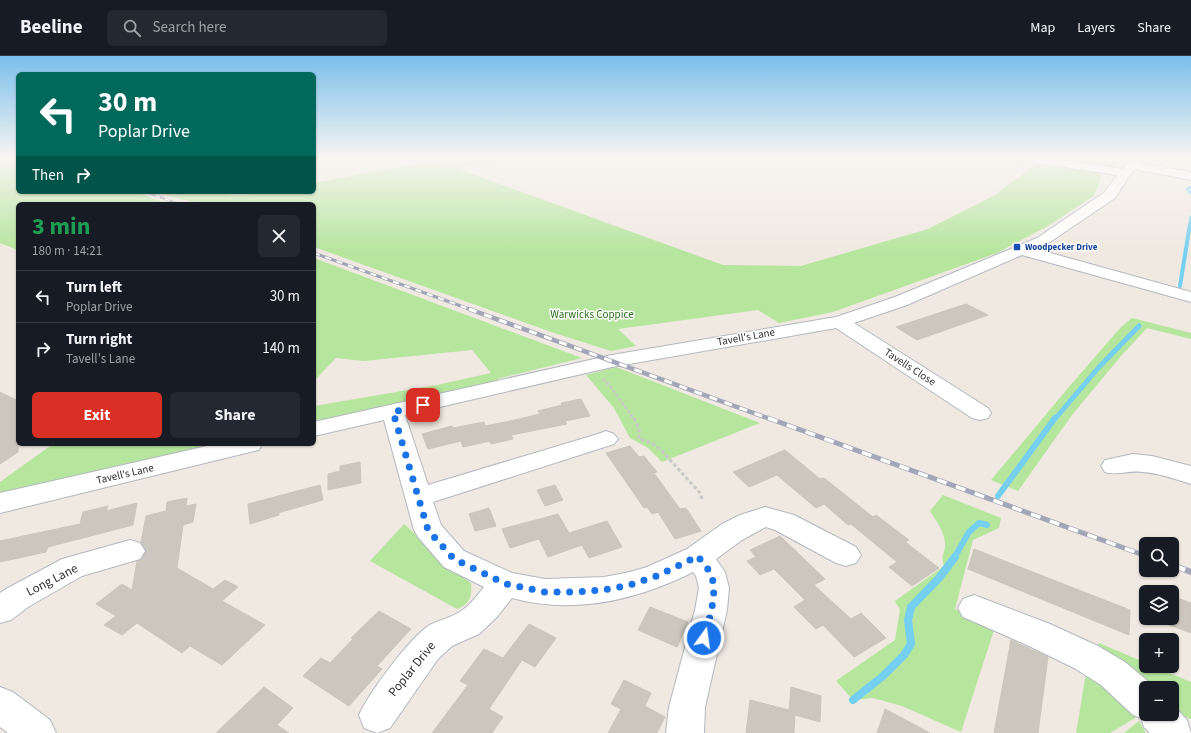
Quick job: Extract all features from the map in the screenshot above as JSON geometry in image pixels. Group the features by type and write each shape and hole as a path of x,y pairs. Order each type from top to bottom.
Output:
{"street":[{"name":"Tavell's Lane","path":"316,430 585,367 678,349 839,322 901,301 1042,241 1110,195 1115,189"},
{"path":"1022,250 1191,297"},
{"name":"Tavells Close","path":"839,322 980,413"},
{"path":"393,412 428,530 454,559 506,584 545,592 604,590 630,585 657,576 698,556 732,532 750,522 765,517 784,522 846,555"},
{"path":"418,498 606,439"},
{"name":"Tavell's Lane","path":"0,504 242,446"},
{"path":"1114,466 1119,464 1146,464 1191,475"},
{"name":"Long Lane","path":"0,610 17,598 73,567 130,552"},
{"path":"685,733 687,707 711,610 714,588 710,572 698,556"},
{"name":"Poplar Drive","path":"377,714 426,648 440,636 468,624 486,608 506,584"},
{"path":"974,608 1068,648 1102,666 1128,685 1139,696"},
{"path":"0,704 37,733"},
{"path":"1163,721 1174,733"}],"path":[{"path":"585,367 610,386 623,406 635,420 639,428 639,439 656,444 663,450 675,467 702,498"}],"green space":[{"path":"0,189 16,189 16,194 141,194 163,202 16,202 16,249 0,243"},
{"name":"Warwicks Coppice","path":"316,189 512,189 723,265 801,266 928,229 995,195 1004,189 1097,189 1094,196 1046,227 997,253 833,312 779,323 758,310 618,329 636,346 611,351 551,332 316,248 316,202 195,202 163,194 316,194"},
{"path":"316,259 582,358 497,379 500,382 332,419 316,420 316,406 437,385 491,373 472,350 364,361 336,358 316,379"},
{"path":"1132,318 1191,333 1191,339 1147,328 1121,356 1072,415 1018,491 991,480 1121,327"},
{"path":"616,367 760,423 662,462 648,448 630,438 614,408 586,375"},
{"path":"50,446 213,446 0,496 0,482"},
{"path":"943,495 1001,518 999,528 973,540 955,609 995,627 961,732 902,706 873,698 853,700 836,681 895,640 900,610 895,601 944,566 942,558 945,547 944,537 930,511"},
{"path":"404,524 471,583 470,596 465,605 457,609 370,561"},
{"path":"1099,643 1139,660 1139,673 1170,673 1191,682 1191,719 1179,715 1179,681 1139,681 1139,683 1097,650"},
{"path":"1087,667 1139,716 1110,733 1076,733"},
{"path":"1139,721 1146,733 1124,733"}],"building":[{"path":"966,304 988,315 917,340 896,327"},
{"path":"0,392 16,400 16,446 18,446 18,452 0,464"},
{"path":"581,399 590,416 565,421 567,424 511,435 513,439 491,444 490,441 463,447 461,441 428,449 422,434 452,426 453,428 484,422 485,426 506,422 540,414 538,411 562,405 561,403"},
{"path":"630,446 639,457 644,456 657,472 654,473 680,509 686,508 701,531 675,539 658,512 652,514 647,507 644,508 606,453"},
{"path":"785,450 820,479 824,478 873,517 876,515 909,540 905,542 939,568 912,586 889,567 897,562 851,524 848,525 824,504 816,508 777,475 749,487 733,472"},
{"path":"360,462 361,483 328,490 328,474 340,471 340,466"},
{"path":"320,485 323,500 278,513 279,515 250,524 248,504"},
{"path":"555,485 563,500 545,506 537,490"},
{"path":"187,498 186,506 196,504 193,522 183,525 177,568 213,589 225,580 238,587 222,601 265,625 222,665 190,646 182,653 137,623 122,635 104,625 116,616 96,604 122,584 132,590 137,561 141,560 146,552 141,542 146,516 166,511 167,502"},
{"path":"137,503 133,525 48,547 46,552 0,562 0,541 80,524 83,512 108,506 106,511"},
{"path":"489,508 496,526 475,531 469,514"},
{"path":"558,514 569,533 607,521 622,547 589,558 582,545 548,557 539,539 510,548 502,529"},
{"path":"780,536 825,579 814,585 851,619 861,613 886,638 854,657 823,625 816,629 794,607 805,600 774,569 760,575 747,561 756,557 750,550"},
{"path":"974,549 1130,610 1129,635 968,569"},
{"path":"1179,599 1191,603 1191,633 1169,625 1179,625"},
{"path":"650,607 688,622 677,647 638,630"},
{"path":"379,611 411,629 377,666 382,669 349,706 303,676 321,658 330,663 353,639 351,638"},
{"path":"529,624 556,638 535,667 522,660 489,709 503,717 492,733 432,733 468,685 460,681 484,649 503,658"},
{"path":"1011,640 1048,657 1038,733 994,733"},
{"path":"624,680 651,693 645,706 665,717 657,733 608,733 621,709 611,704"},
{"path":"264,687 293,708 277,725 289,733 216,733"},
{"path":"791,687 821,696 820,722 795,715 794,733 746,733 750,700 789,710"},
{"path":"885,709 930,733 877,733"}],"waterway":[{"path":"1188,189 1191,193"},
{"path":"1190,225 1191,217"},
{"path":"1180,286 1190,224"},
{"path":"1055,419 1099,367 1139,326"},
{"path":"998,496 1055,418"},
{"path":"954,558 969,532 979,523 987,525"},
{"path":"853,700 883,676 904,655 911,644 908,620 911,607 939,578 955,557"}],"railway":[{"path":"152,194 174,202"},
{"path":"316,254 472,310"},
{"path":"469,309 770,419"},
{"path":"768,418 1139,553"},
{"path":"1179,568 1191,572"}],"place":[{"name":"Woodpecker Drive","path":"1017,247"}],"route":[{"path":"423,405 393,412 408,467 428,530 454,559 506,584 545,592 574,592 604,590 630,585 657,576 698,556 710,572 714,588 711,610 704,638"}]}
